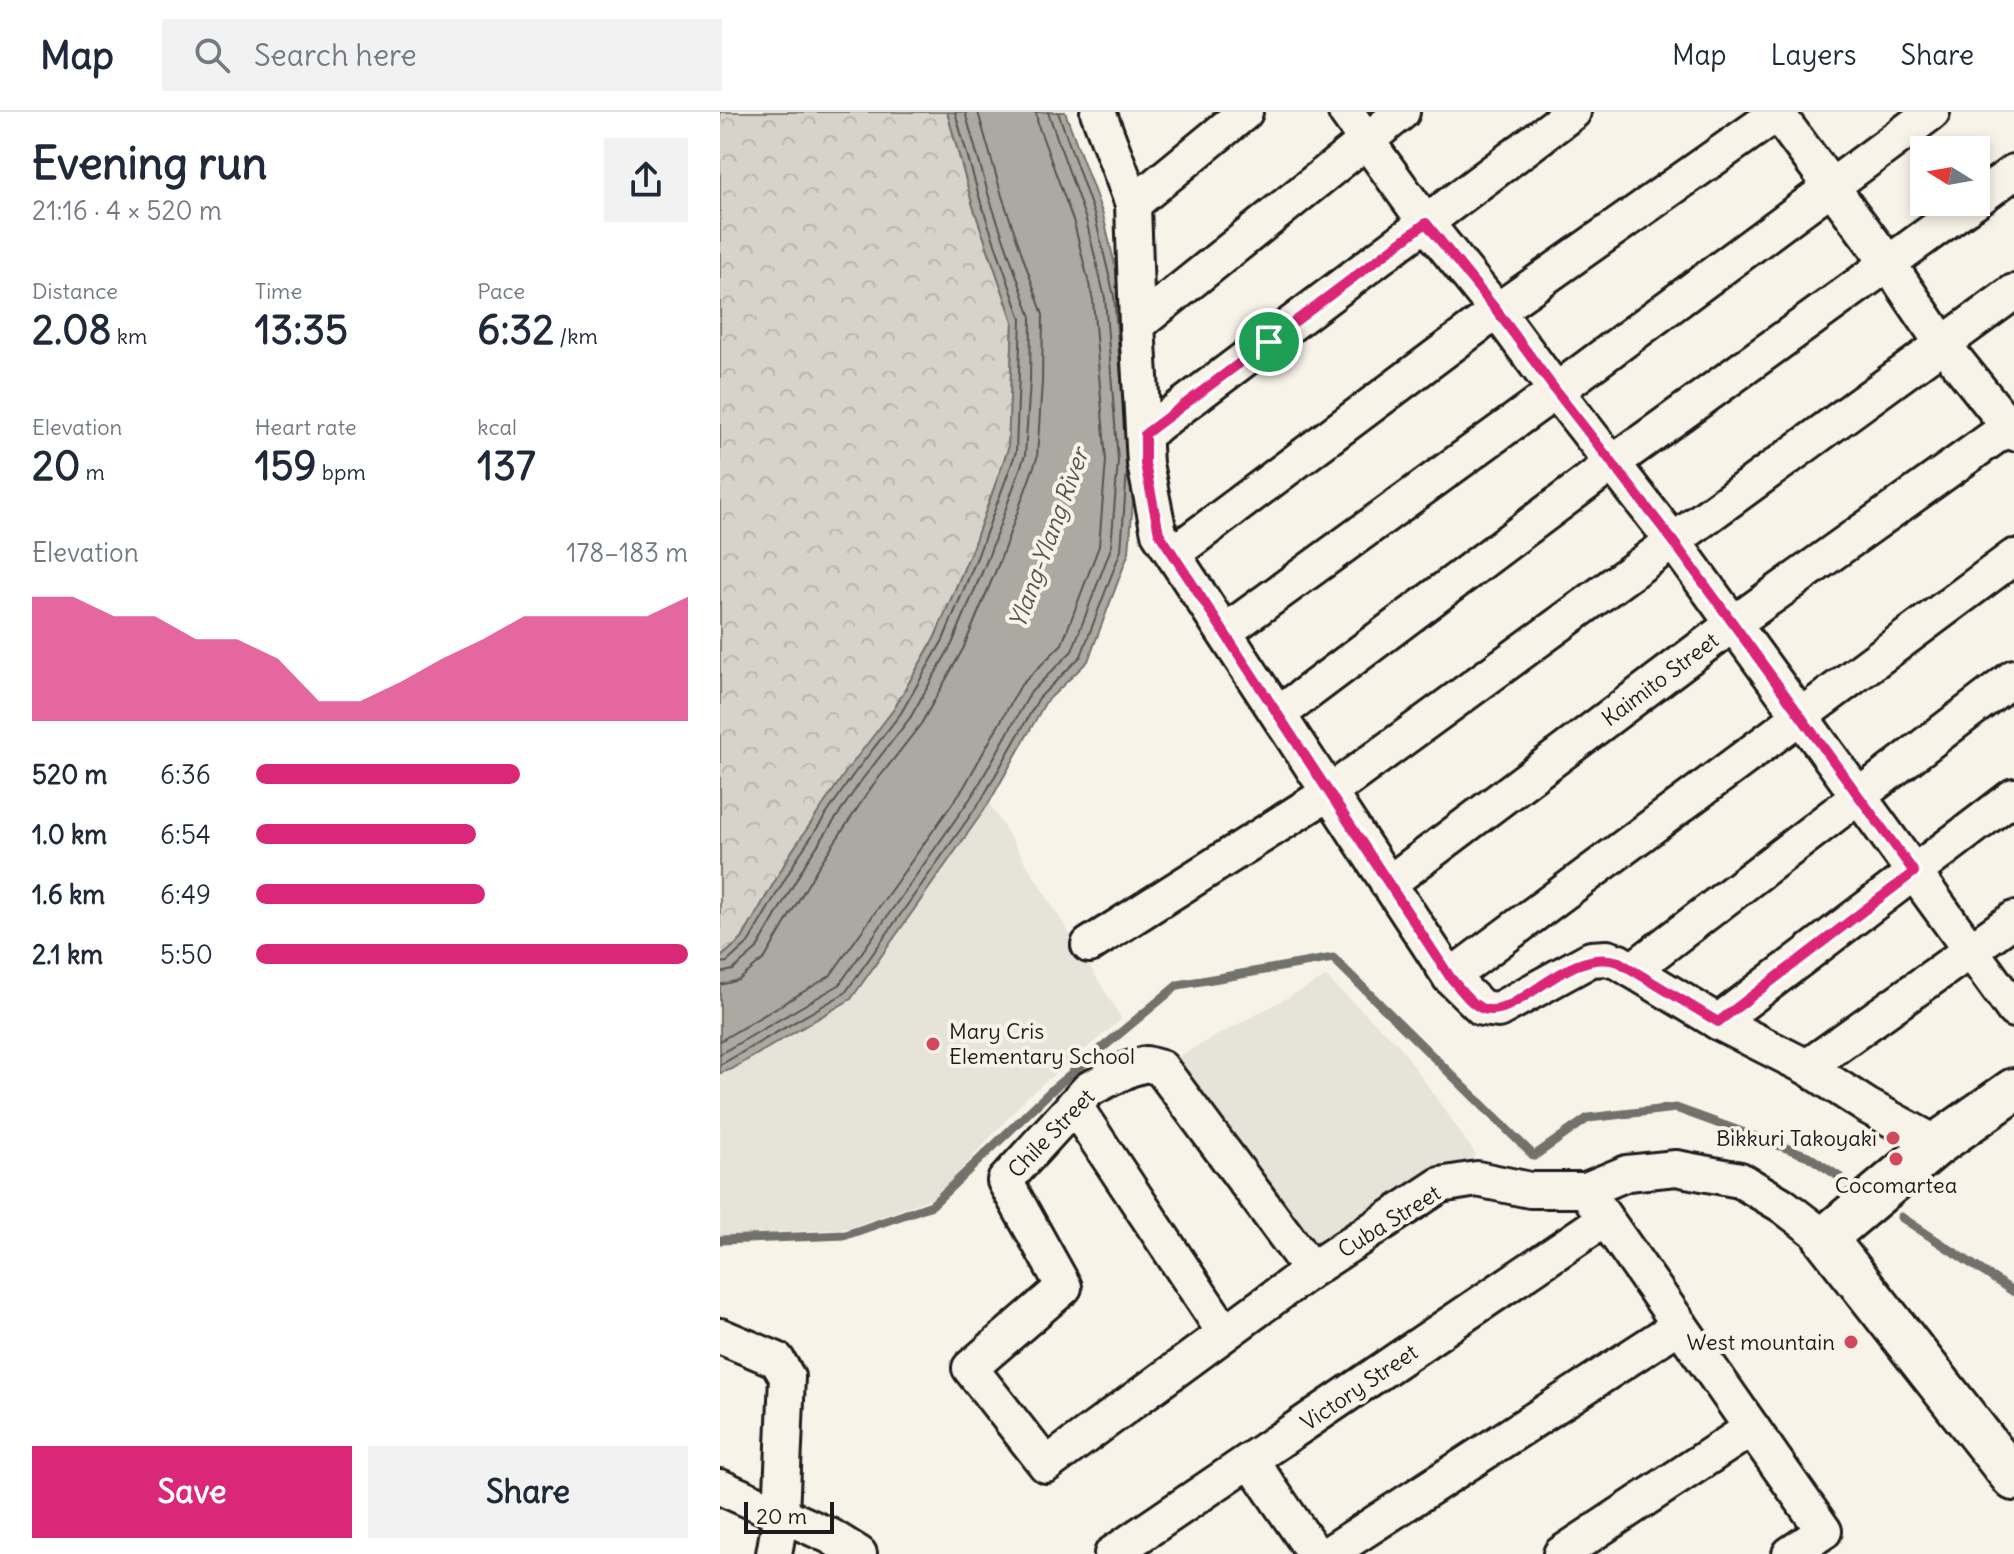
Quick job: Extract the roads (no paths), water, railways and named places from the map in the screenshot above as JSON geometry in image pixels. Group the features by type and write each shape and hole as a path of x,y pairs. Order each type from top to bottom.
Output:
{"street":[{"path":"1098,112 1133,204 1145,464 1159,533 1450,977 1482,1008 1498,1010 1591,959 1607,958 1718,1022 1807,1067 1867,1106 1937,1144"},
{"path":"1133,204 1245,112"},
{"path":"1346,112 1426,223 1673,541 2014,1010"},
{"path":"1137,325 1402,112"},
{"path":"1145,434 1573,112"},
{"path":"1174,553 1497,311 1777,112 1888,263 1942,343 2012,427"},
{"path":"1226,631 1932,112"},
{"path":"1990,189 2014,172"},
{"path":"1279,714 1614,462 1953,216"},
{"path":"1089,945 1330,792 2014,292"},
{"name":"Kaimito Street","path":"1388,884 1733,624 2012,427"},
{"path":"1450,977 2014,557"},
{"path":"1632,970 2014,677"},
{"path":"1718,1022 2014,796"},
{"path":"1807,1067 2014,919"},
{"name":"Chile Street","path":"1046,1465 970,1368 1064,1287 1005,1181 1089,1089 1146,1064 1161,1068 1311,1270"},
{"path":"2014,1090 1937,1144 1825,1238 2014,1479"},
{"path":"1074,1105 1225,1333"},
{"name":"Cuba Street","path":"1046,1465 1311,1270 1440,1185 1477,1179 1530,1190 1586,1190 1627,1173 1676,1168 1740,1180 1782,1205 1825,1238"},
{"path":"1586,1190 1824,1531 1790,1554"},
{"name":"Victory Street","path":"1112,1554 1153,1543 1251,1461 1605,1219"},
{"path":"1328,1554 1680,1325"},
{"path":"720,1336 777,1360 787,1377 781,1514 774,1554"},
{"path":"1561,1554 1752,1428"},
{"path":"1251,1461 1315,1554"},
{"path":"720,1487 830,1536 859,1554"}],"water":[{"name":"Ylang-Ylang River","path":"947,112 1065,112 1103,215 1122,295 1136,461 1129,552 1088,661 1045,703 989,803 851,999 732,1069 720,1073 720,958 742,939 792,851 847,770 894,709 935,637 971,552 1008,449 1013,321 973,206"}],"waterway":[{"path":"720,1240 846,1235 932,1205 1054,1088 1178,985 1333,958 1534,1156 1588,1118 1676,1108 1808,1156 1844,1180"},
{"path":"1901,1217 2014,1292"}],"place":[{"name":"Mary Cris Elementary School","path":"933,1044"},
{"name":"Bikkuri Takoyaki","path":"1893,1138"},
{"name":"Cocomartea","path":"1896,1159"},
{"name":"West mountain","path":"1851,1342"}]}
